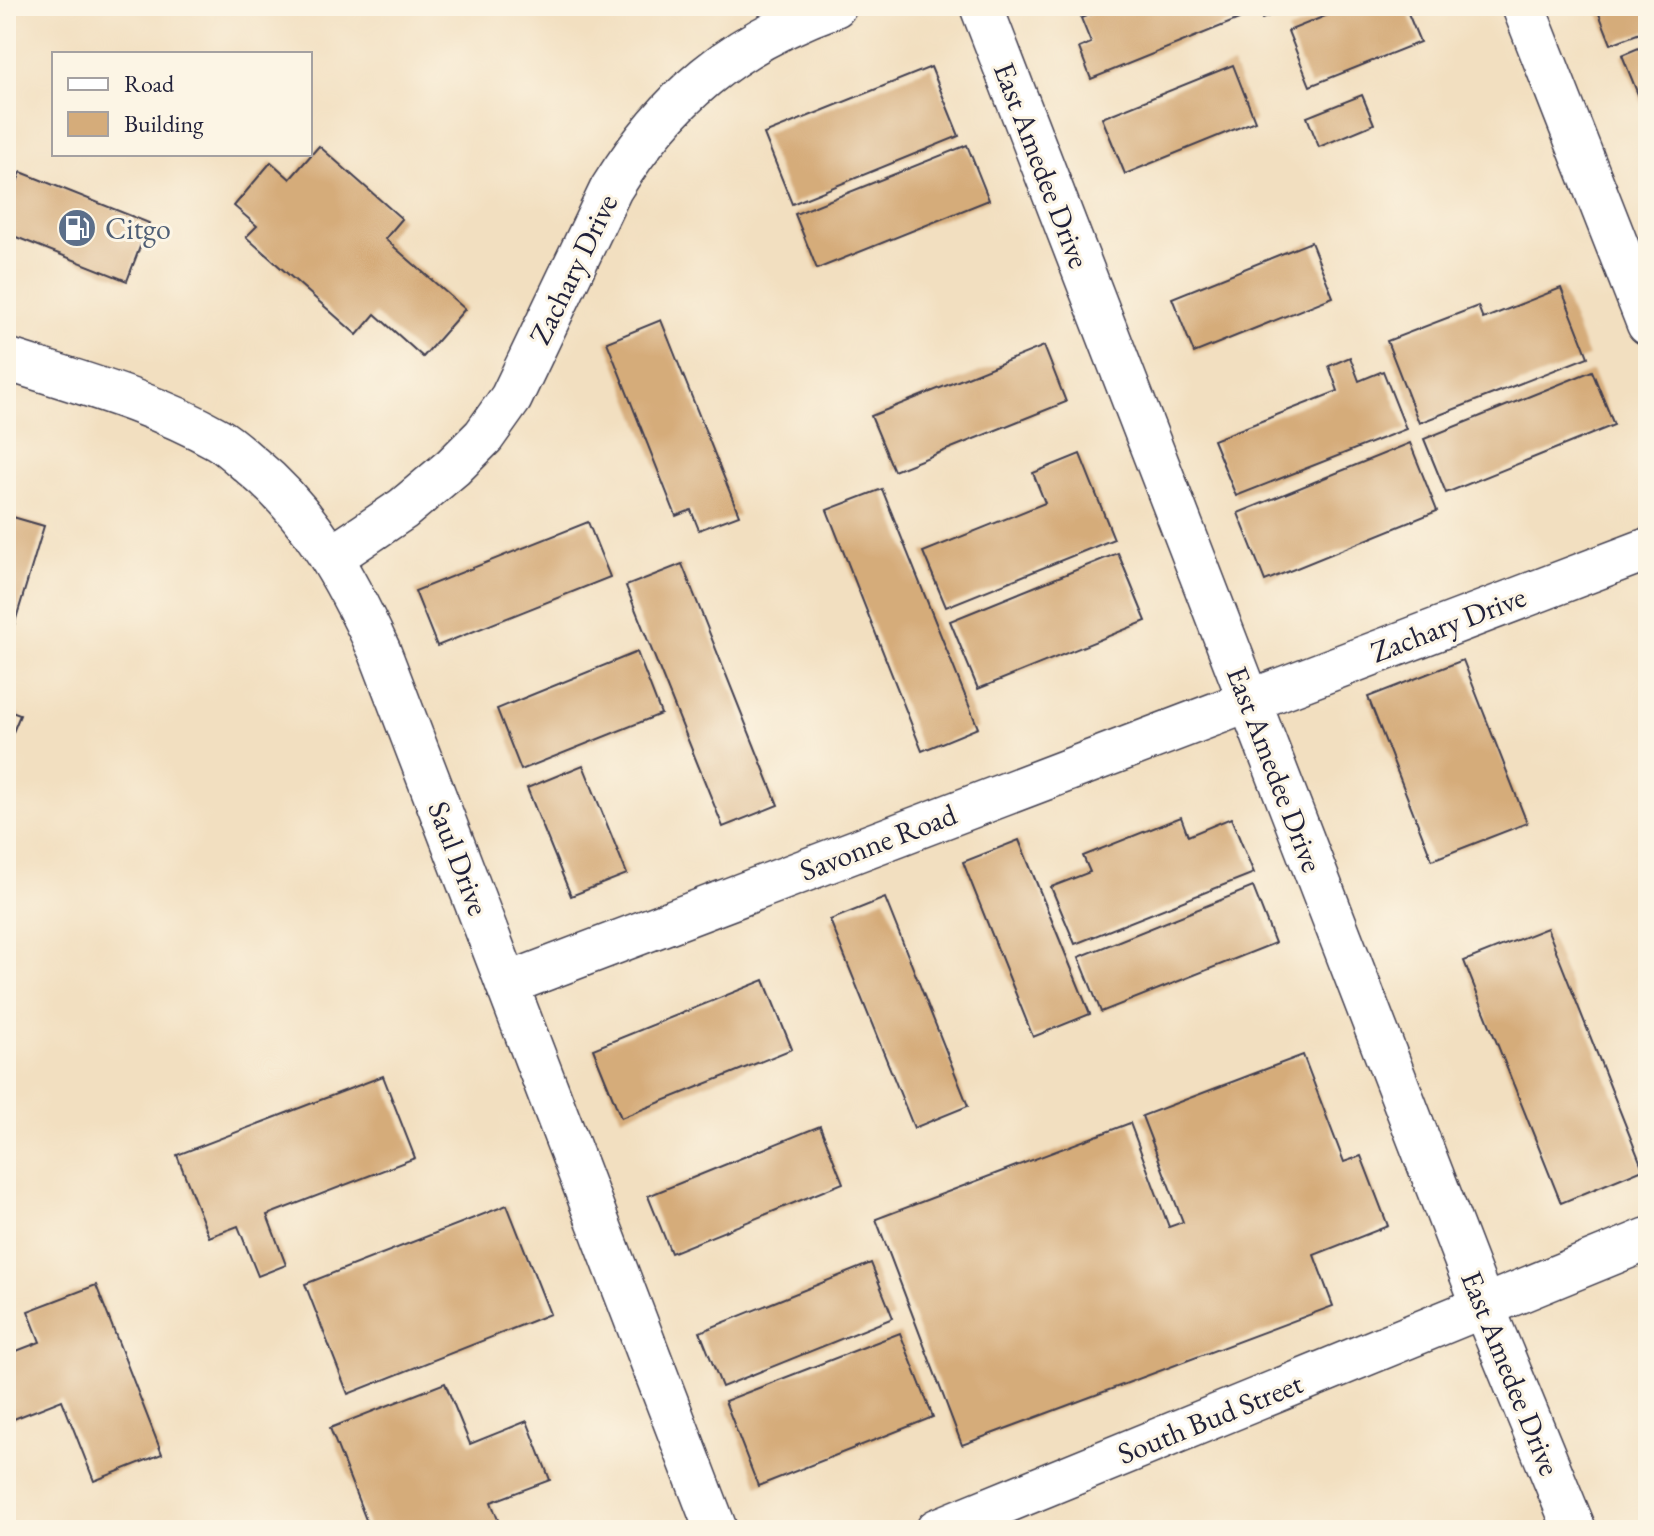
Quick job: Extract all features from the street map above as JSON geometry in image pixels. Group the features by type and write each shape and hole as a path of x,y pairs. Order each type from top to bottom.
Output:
{"street":[{"name":"Zachary Drive","path":"332,557 403,509 484,436 511,398 611,189 644,140 674,104 728,59 780,28 835,6"},
{"name":"East Amedee Drive","path":"981,6 1483,1306 1575,1530"},
{"path":"1523,6 1648,324"},
{"name":"Saul Drive","path":"6,359 181,420 221,441 266,477 293,504 332,557 351,589 379,650 716,1530"},
{"name":"Zachary Drive","path":"1248,700 1648,549"},
{"name":"Savonne Road","path":"507,984 1248,700"},
{"name":"South Bud Street","path":"937,1530 1648,1239"}],"building":[{"path":"1111,6 1234,6 1239,19 1091,79 1079,48 1091,43 1081,18"},
{"path":"1257,6 1293,6 1262,19"},
{"path":"1350,6 1405,6 1420,42 1310,86 1288,31"},
{"path":"1596,6 1648,6 1648,30 1611,44"},
{"path":"1648,44 1648,119 1622,55"},
{"path":"1233,65 1255,121 1125,174 1102,118"},
{"path":"931,67 959,136 792,204 764,134"},
{"path":"1362,95 1374,124 1319,147 1307,117"},
{"path":"967,145 989,200 817,269 795,214"},
{"path":"319,146 402,219 385,239 465,309 423,357 375,314 357,335 246,237 257,226 234,206 271,162 290,179"},
{"name":"Citgo","path":"21,172 149,223 127,281 6,233 6,210"},
{"path":"1311,242 1333,297 1194,353 1172,298"},
{"path":"1561,288 1588,357 1419,423 1387,341 1478,306 1483,319"},
{"path":"661,320 739,515 699,530 691,510 676,516 607,342"},
{"path":"1044,346 1066,402 894,471 871,416"},
{"path":"1350,357 1359,381 1383,371 1406,429 1236,496 1213,440 1338,391 1329,366"},
{"path":"1592,371 1614,425 1446,493 1424,439"},
{"path":"1410,443 1437,511 1265,581 1238,513"},
{"path":"1080,454 1114,539 946,607 923,552 1045,503 1033,473"},
{"path":"882,489 978,728 922,751 827,510"},
{"path":"6,515 44,526 12,632 6,630"},
{"path":"588,522 610,577 437,646 415,591"},
{"path":"1118,553 1146,621 978,689 950,621"},
{"path":"682,564 778,805 723,827 626,586"},
{"path":"637,652 661,714 521,770 497,709"},
{"path":"1463,660 1527,823 1432,860 1368,697"},
{"path":"6,710 20,715 6,749"},
{"path":"583,765 627,874 571,896 527,788"},
{"path":"1181,817 1188,836 1231,818 1254,873 1075,944 1051,887 1090,872 1083,856"},
{"path":"1019,840 1090,1014 1033,1037 963,862"},
{"path":"1253,887 1275,943 1101,1012 1079,957"},
{"path":"885,898 968,1106 914,1128 830,920"},
{"path":"1547,928 1643,1169 1561,1203 1464,961"},
{"path":"764,980 792,1049 621,1118 593,1049"},
{"path":"1303,1055 1344,1162 1361,1156 1388,1226 1314,1255 1333,1306 962,1445 876,1219 1130,1123 1169,1227 1183,1222 1142,1116"},
{"path":"383,1076 415,1158 267,1215 286,1265 258,1276 238,1226 209,1237 177,1155"},
{"path":"820,1126 843,1183 671,1253 648,1196"},
{"path":"507,1205 550,1314 348,1394 305,1284"},
{"path":"871,1263 893,1318 722,1387 700,1332"},
{"path":"96,1285 162,1454 94,1481 62,1400 6,1422 6,1355 40,1342 28,1311"},
{"path":"900,1333 933,1417 758,1486 725,1401"},
{"path":"445,1383 470,1444 527,1421 550,1480 491,1502 502,1530 370,1530 330,1428"}],"place":[{"name":"Citgo","path":"77,228"}]}
